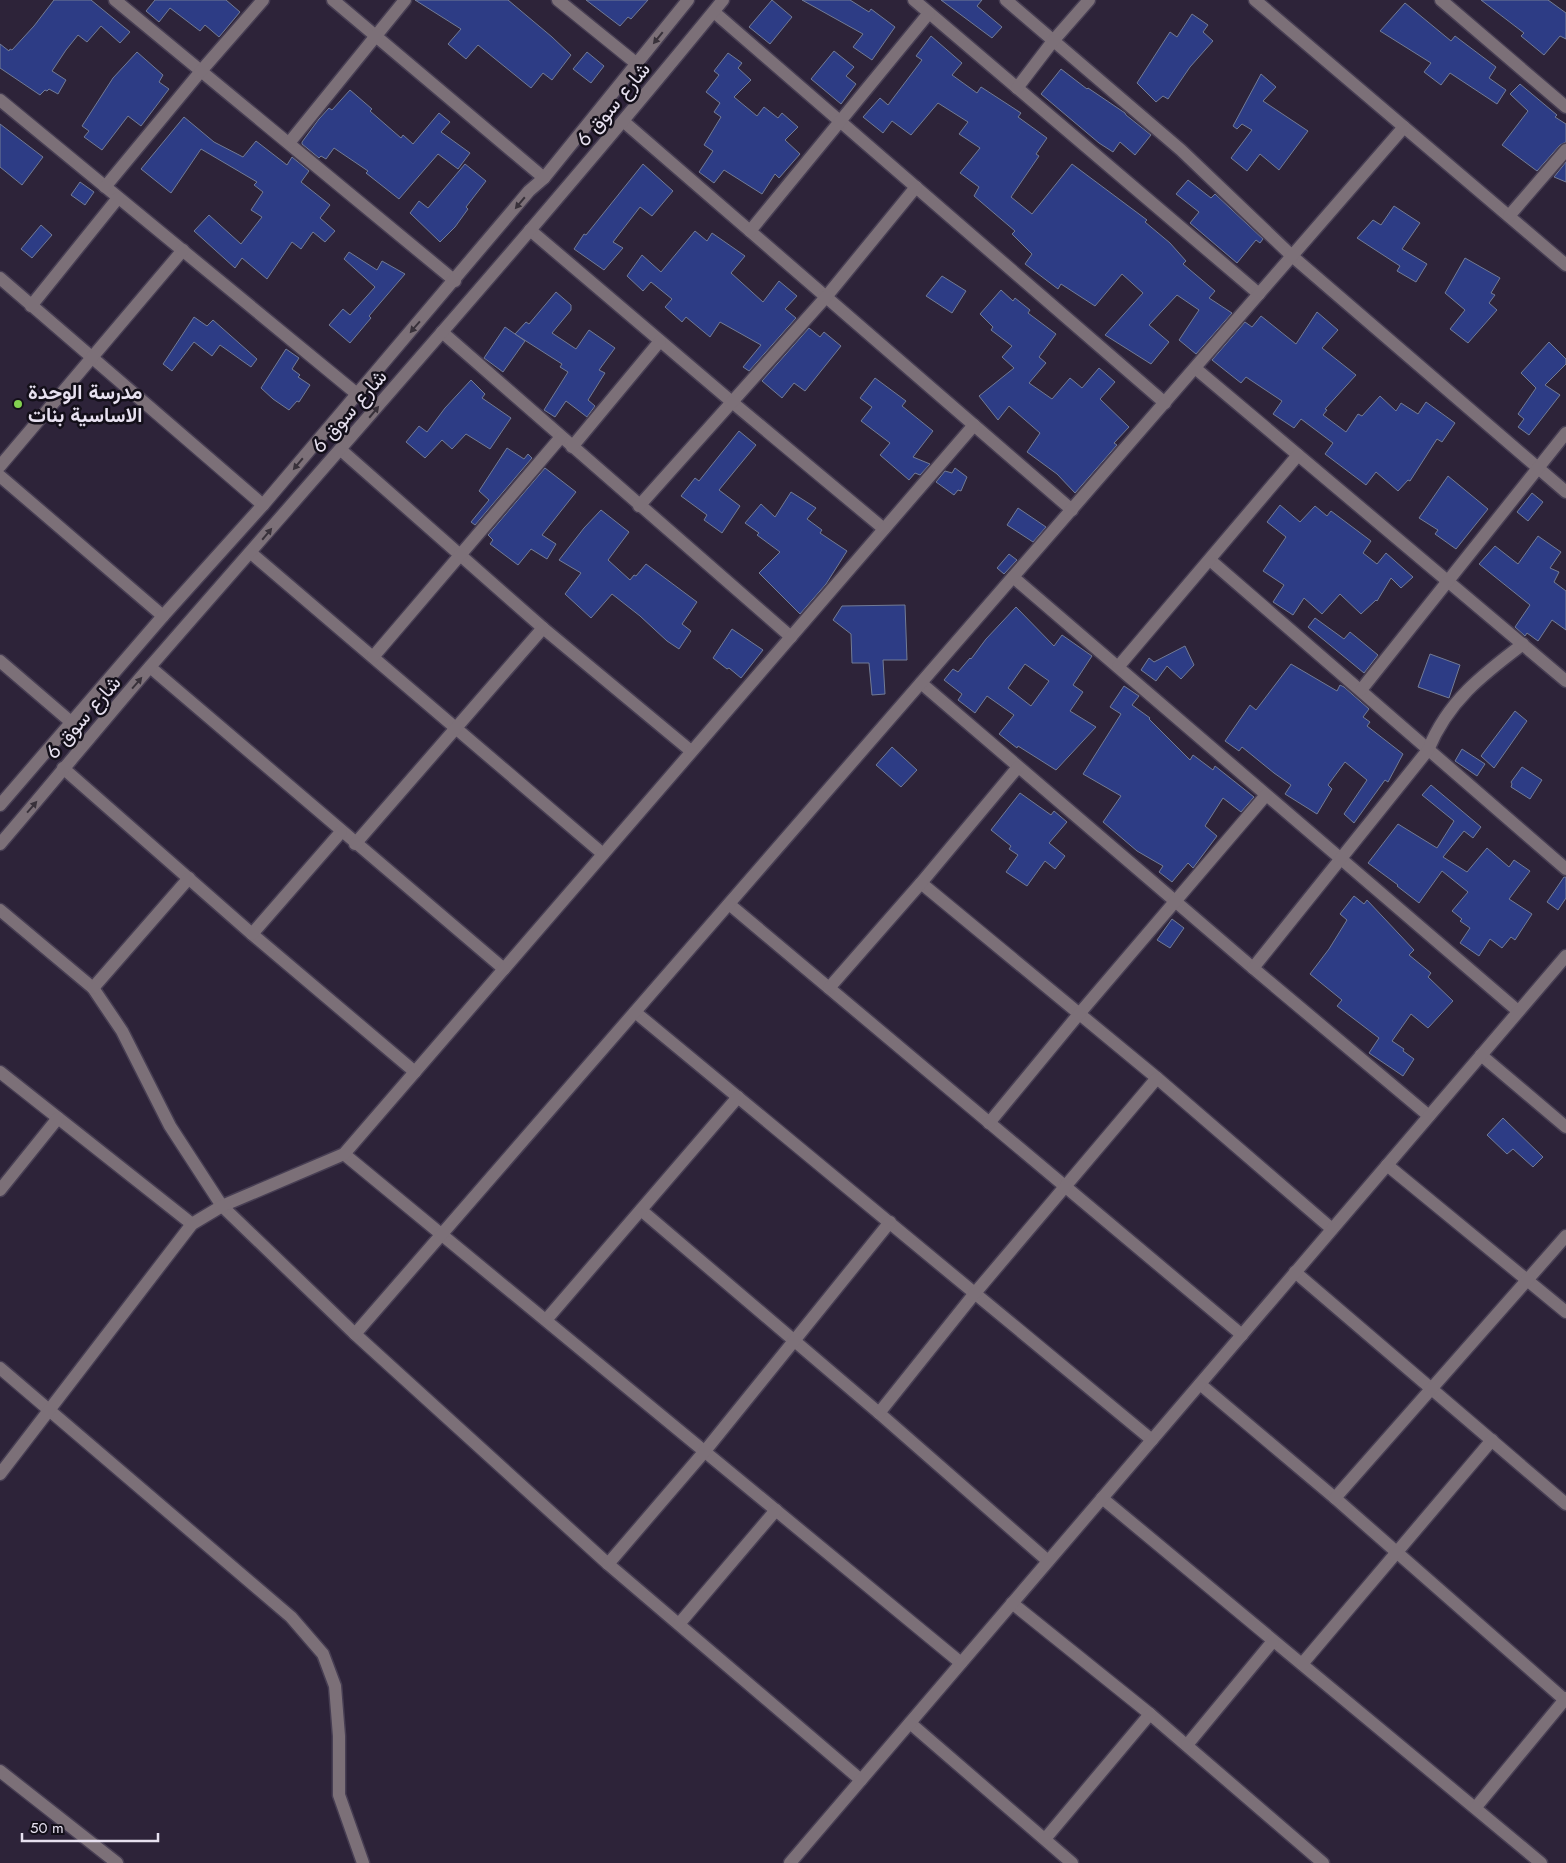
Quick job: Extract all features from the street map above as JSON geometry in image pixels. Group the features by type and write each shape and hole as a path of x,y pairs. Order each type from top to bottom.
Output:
{"street":[{"path":"115,0 455,281"},
{"path":"105,188 262,0"},
{"path":"333,0 544,178"},
{"path":"289,143 405,0"},
{"path":"558,0 637,64"},
{"name":"شارع سوق 6","path":"0,805 163,616 263,505 455,281 529,191 544,178 688,0"},
{"name":"شارع سوق 6","path":"0,844 150,667 341,450 530,230 723,0"},
{"path":"914,0 1259,294"},
{"path":"1006,0 1181,150 1292,256 1566,492"},
{"path":"1017,88 1088,0"},
{"path":"1256,0 1566,264"},
{"path":"1441,0 1566,107"},
{"path":"714,12 1165,403"},
{"path":"750,231 929,13"},
{"path":"0,100 357,394"},
{"path":"623,121 1072,510"},
{"path":"355,1334 1404,127"},
{"path":"1509,216 1566,150"},
{"path":"639,506 826,297 916,188"},
{"path":"31,306 118,198"},
{"path":"530,230 884,529"},
{"path":"0,466 183,250"},
{"path":"0,278 263,505"},
{"path":"442,332 790,637"},
{"path":"572,447 660,341"},
{"path":"1195,368 1566,681"},
{"path":"0,1474 192,1224 222,1206 344,1154 974,425"},
{"path":"1361,690 1566,433"},
{"path":"373,657 560,436"},
{"path":"341,450 543,628 692,751"},
{"path":"1118,667 1298,455"},
{"path":"0,476 163,616"},
{"path":"251,553 603,854"},
{"path":"1210,560 1566,869"},
{"path":"1013,577 1518,1011"},
{"path":"355,844 543,628"},
{"path":"1252,968 1428,750 1448,712 1486,672 1522,644"},
{"path":"0,661 71,722"},
{"path":"150,667 355,844 504,969"},
{"path":"921,683 1252,968 1429,1116"},
{"path":"829,988 921,883 1018,767"},
{"path":"63,768 252,934 414,1072"},
{"path":"989,1123 1079,1014 1266,795"},
{"path":"252,934 342,832"},
{"path":"93,988 189,878"},
{"path":"921,883 1157,1078 1332,1229"},
{"path":"729,904 1242,1335"},
{"path":"0,910 93,988 122,1030 170,1126 222,1206 355,1334 608,1564 861,1780"},
{"path":"790,1863 1566,956"},
{"path":"635,1012 1152,1440"},
{"path":"1481,1055 1566,1127"},
{"path":"0,1072 192,1224"},
{"path":"880,1412 975,1293 1157,1078"},
{"path":"546,1320 738,1098"},
{"path":"0,1190 58,1118"},
{"path":"344,1154 961,1663"},
{"path":"1387,1165 1566,1312"},
{"path":"641,1210 880,1412 1048,1562"},
{"path":"608,1564 705,1451 890,1222"},
{"path":"1335,1498 1566,1236"},
{"path":"1296,1272 1566,1504"},
{"path":"0,1368 291,1616 323,1654 335,1686 339,1736 339,1795 363,1863"},
{"path":"1200,1384 1335,1498 1566,1699 1476,1807"},
{"path":"1302,1664 1492,1440"},
{"path":"1102,1498 1476,1807 1541,1863"},
{"path":"679,1624 776,1510"},
{"path":"1012,1603 1150,1714 1323,1863"},
{"path":"1187,1745 1273,1641"},
{"path":"1045,1839 1150,1714"},
{"path":"910,1723 1072,1863"},
{"path":"0,1771 117,1863"}],"building":[{"path":"54,0 91,0 130,32 120,43 101,26 87,42 78,35 52,71 66,80 58,94 49,89 40,95 0,68 0,44 9,51 10,49 12,50"},
{"path":"155,0 226,0 240,12 219,37 205,25 200,31 170,8 159,22 146,11"},
{"path":"415,0 508,0 571,55 552,80 543,73 531,88 478,45 466,59 448,44 461,29"},
{"path":"586,0 648,0 631,19 628,17 620,26"},
{"path":"772,0 792,17 770,44 749,27"},
{"path":"802,0 850,0 869,12 871,9 895,27 872,60 853,47 863,34"},
{"path":"941,0 982,0 977,6 1002,27 992,38"},
{"path":"1481,0 1548,0 1566,13 1566,39 1560,36 1544,55 1521,36 1524,33"},
{"path":"1405,3 1451,41 1455,36 1496,67 1489,78 1506,90 1497,104 1450,73 1441,85 1424,72 1431,63 1380,31"},
{"path":"1192,14 1208,25 1203,32 1213,41 1190,67 1168,99 1163,96 1156,102 1137,83 1170,32 1177,37"},
{"path":"931,36 962,63 952,75 977,93 981,87 1021,113 1018,117 1047,138 1036,154 1039,156 1011,197 1032,214 1072,164 1147,220 1145,222 1170,243 1186,261 1183,264 1215,291 1209,298 1232,313 1196,354 1179,340 1199,310 1177,295 1149,325 1169,342 1151,364 1105,335 1143,293 1122,274 1095,306 1061,284 1058,289 1025,264 1032,254 1012,234 1015,231 974,196 979,187 960,173 980,148 959,134 968,122 938,103 911,135 892,121 883,133 863,117 880,98 888,105 922,60 916,56"},
{"path":"834,51 854,67 846,76 856,84 841,104 811,79"},
{"path":"137,52 163,75 159,82 169,89 141,126 128,116 102,150 84,137 89,131 82,126 113,78"},
{"path":"587,52 604,66 591,83 573,69"},
{"path":"728,53 742,63 738,68 751,80 734,97 757,116 764,107 778,118 782,113 798,127 785,140 800,154 779,178 775,174 762,194 724,170 714,183 699,172 713,151 704,145 721,117 714,112 720,103 706,92 719,75 714,71"},
{"path":"1061,69 1087,89 1125,113 1151,135 1135,155 1120,142 1113,152 1099,143 1041,94"},
{"path":"1261,74 1276,87 1263,101 1308,131 1279,170 1260,154 1247,171 1231,158 1252,130 1242,124 1237,129 1233,126"},
{"path":"1520,84 1557,115 1555,117 1566,124 1566,142 1560,145 1537,171 1502,145 1528,111 1510,94"},
{"path":"350,90 372,109 370,111 401,138 403,135 413,144 439,113 450,122 441,132 470,153 458,169 438,154 399,199 366,173 368,171 334,148 326,159 321,156 319,158 302,142 329,108 332,110"},
{"path":"184,117 214,142 243,157 256,141 287,165 292,157 309,171 301,182 330,205 320,218 335,231 325,242 313,232 301,249 292,242 267,279 242,258 235,268 194,231 209,215 241,244 262,217 251,210 263,192 254,185 257,182 201,149 171,193 141,169"},
{"path":"0,124 43,157 22,185 0,167"},
{"path":"1566,162 1566,182 1554,177"},
{"path":"465,164 486,181 466,207 468,209 455,227 440,242 410,213 419,201 428,208"},
{"path":"643,164 673,191 652,216 640,207 613,242 623,248 604,270 574,249 584,234 586,235"},
{"path":"1188,180 1211,198 1215,194 1263,239 1260,243 1256,240 1237,263 1190,223 1199,212 1176,194"},
{"path":"80,182 94,192 85,205 71,195"},
{"path":"1394,206 1420,223 1402,249 1427,264 1416,282 1397,271 1400,266 1357,238 1373,220 1381,225"},
{"path":"41,225 52,235 32,258 21,249"},
{"path":"695,231 707,241 712,233 745,256 731,273 763,302 779,281 797,296 785,309 796,318 749,371 743,367 761,345 720,322 710,337 686,317 682,322 665,307 672,299 651,282 643,291 627,276 642,255 661,272"},
{"path":"349,252 377,270 382,261 405,274 369,316 371,318 350,343 329,325 343,309 350,315 375,287 344,259"},
{"path":"1465,258 1500,278 1491,293 1495,295 1489,303 1497,310 1468,343 1450,329 1465,310 1445,293"},
{"path":"942,276 966,291 952,313 926,296"},
{"path":"1001,290 1013,301 1015,298 1030,310 1028,313 1056,334 1039,357 1046,363 1029,383 1052,399 1070,378 1082,388 1099,368 1115,382 1100,399 1129,427 1114,443 1117,445 1075,493 1057,474 1027,452 1040,433 1009,406 998,420 979,396 1014,368 1002,357 1012,346 991,330 993,327 980,314"},
{"path":"556,292 571,305 571,310 552,333 576,349 589,330 615,348 599,370 605,373 588,400 595,406 587,417 566,401 555,417 544,410 568,372 560,367 562,364 515,334 526,322 529,324"},
{"path":"1317,312 1338,330 1322,348 1356,375 1325,409 1327,410 1323,415 1346,432 1358,414 1362,416 1380,396 1396,411 1401,403 1418,414 1426,402 1455,423 1442,442 1437,439 1410,481 1408,480 1398,491 1376,472 1366,485 1325,454 1333,443 1301,419 1294,428 1273,414 1282,401 1246,377 1241,383 1212,360 1245,322 1252,327 1261,316 1296,344"},
{"path":"194,317 207,326 213,320 257,359 251,367 220,345 212,356 194,342 172,371 163,364"},
{"path":"505,327 525,341 503,372 484,358"},
{"path":"809,328 820,337 824,332 841,346 805,391 794,383 782,398 762,381"},
{"path":"1549,342 1566,359 1566,364 1545,385 1560,395 1529,435 1518,427 1524,419 1518,414 1536,388 1521,373"},
{"path":"286,349 299,358 292,369 300,375 298,377 310,385 299,402 297,401 289,410 261,388"},
{"path":"875,378 906,401 902,406 933,431 913,457 930,464 920,475 915,473 909,480 880,455 890,443 861,421 872,407 860,398"},
{"path":"471,380 485,394 482,398 511,418 490,449 466,434 452,449 442,440 425,458 406,442 419,426 427,432 445,408"},
{"path":"739,431 756,445 719,490 740,506 722,533 704,520 707,515 681,496 695,478 699,481"},
{"path":"507,448 524,459 528,454 532,458 475,525 471,522 489,500 479,491"},
{"path":"545,468 576,492 542,535 556,544 547,559 531,549 518,565 490,544 493,540 488,535"},
{"path":"955,468 967,477 961,491 958,490 954,495 936,482 945,471 952,473"},
{"path":"1448,476 1488,509 1456,549 1435,534 1438,530 1419,518"},
{"path":"791,492 816,508 807,519 822,530 820,533 847,551 826,584 800,614 759,573 780,552 757,535 759,533 745,523 761,504 775,517"},
{"path":"1532,493 1543,502 1528,521 1517,512"},
{"path":"1280,505 1300,522 1315,506 1327,516 1331,511 1371,541 1363,553 1377,564 1386,553 1413,577 1401,588 1391,578 1377,601 1361,614 1340,594 1322,614 1304,598 1293,615 1273,602 1284,585 1263,571 1286,537 1267,522"},
{"path":"1018,508 1046,527 1033,542 1007,525"},
{"path":"601,510 629,532 608,560 630,580 646,564 697,602 682,624 691,631 679,649 612,594 591,618 565,594 581,573 559,560"},
{"path":"1538,536 1561,552 1550,568 1559,572 1554,582 1566,591 1566,630 1552,620 1538,641 1527,633 1525,636 1515,627 1530,605 1479,564 1495,546 1518,564"},
{"path":"1009,554 1017,560 1004,574 997,568"},
{"path":"905,605 907,660 883,660 885,694 872,695 869,663 852,663 851,634 833,620 842,606"},
{"path":"1016,607 1054,646 1062,635 1092,656 1073,685 1083,692 1070,711 1096,727 1056,770 1018,746 1017,748 999,734 1014,715 987,696 975,713 958,700 962,694 944,680 953,669 958,672 971,659 986,639","holes":["1025,664 1049,681 1031,706 1008,688"]},
{"path":"1315,618 1344,639 1350,632 1378,655 1364,673 1308,627"},
{"path":"732,629 763,650 741,678 713,658"},
{"path":"1185,646 1194,665 1181,679 1167,666 1156,681 1141,670 1149,658 1154,662"},
{"path":"1430,654 1460,665 1449,698 1418,687"},
{"path":"1291,664 1337,691 1340,685 1344,687 1369,709 1363,717 1370,722 1367,726 1403,754 1388,782 1385,780 1354,823 1344,814 1367,780 1345,762 1328,785 1332,789 1317,814 1285,794 1291,785 1242,747 1239,751 1225,741 1250,705 1256,710"},
{"path":"1124,686 1139,696 1132,705 1150,718 1190,760 1193,755 1213,770 1215,766 1254,797 1241,812 1223,798 1205,826 1217,836 1193,868 1188,863 1172,882 1159,872 1163,866 1137,851 1103,822 1121,796 1083,774 1121,714 1110,707"},
{"path":"1515,711 1527,721 1494,768 1481,756"},
{"path":"892,747 917,770 901,787 876,765"},
{"path":"1462,749 1485,764 1477,776 1455,761"},
{"path":"1522,767 1542,780 1530,799 1511,787 1511,782"},
{"path":"1431,785 1481,827 1473,838 1464,831 1443,857 1467,872 1487,848 1509,867 1514,860 1530,871 1509,899 1532,914 1515,940 1511,937 1502,948 1490,939 1479,956 1460,943 1470,928 1460,921 1462,919 1452,911 1468,892 1442,871 1419,903 1368,863 1398,824 1437,848 1454,821 1422,795"},
{"path":"1020,793 1051,815 1054,811 1067,822 1049,843 1065,856 1055,869 1045,861 1027,886 1006,872 1018,855 1009,849 1011,846 991,830"},
{"path":"1564,877 1566,877 1566,898 1558,910 1547,902"},
{"path":"1354,896 1364,904 1367,900 1414,950 1409,955 1431,973 1428,977 1453,1001 1428,1028 1411,1014 1392,1041 1414,1059 1403,1076 1369,1053 1379,1038 1337,1006 1342,1000 1310,974 1329,949 1347,920 1340,914"},
{"path":"1172,919 1184,928 1170,948 1157,940"},
{"path":"1503,1118 1543,1157 1533,1167 1513,1149 1507,1154 1487,1135"}],"place":[{"name":"مدرسة الوحدة الاساسية بنات","path":"18,404"}]}
